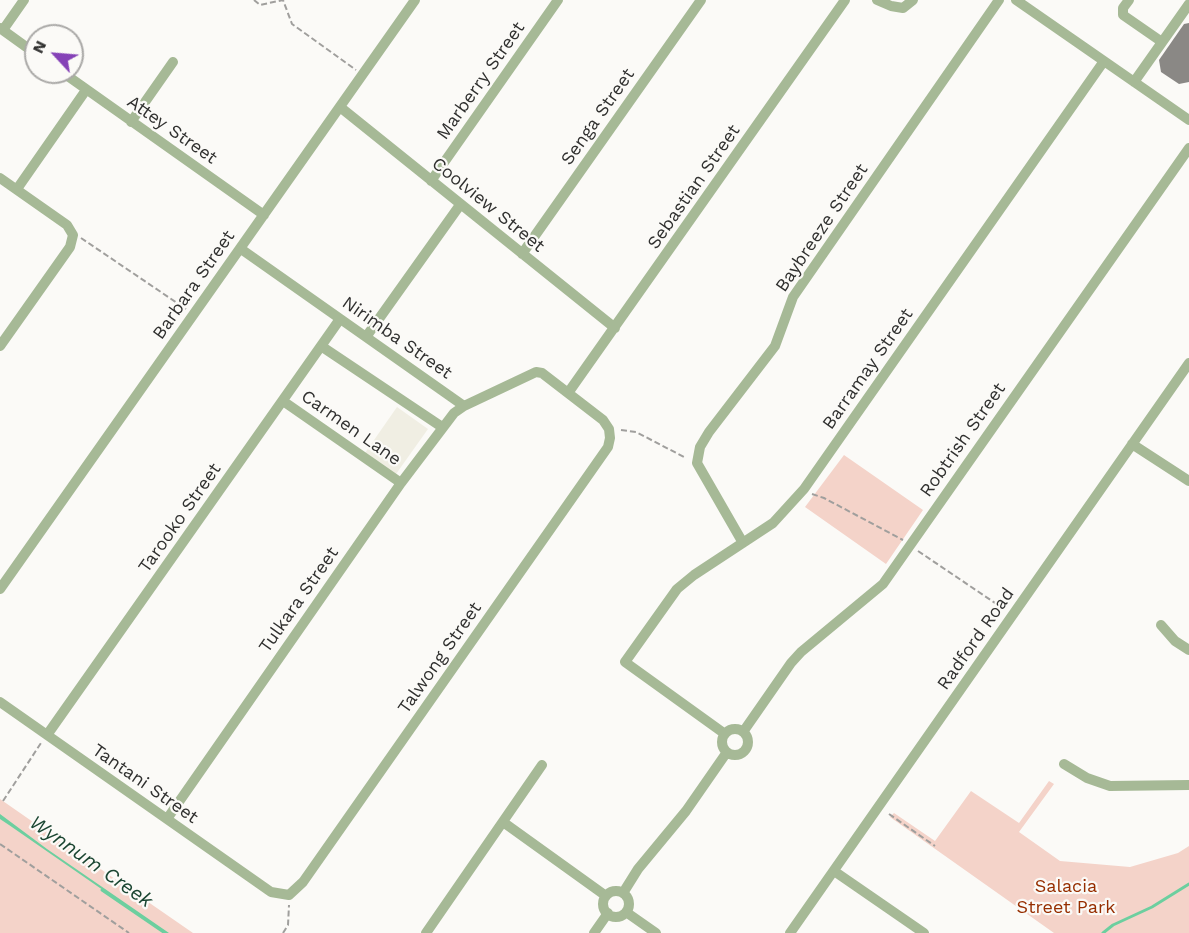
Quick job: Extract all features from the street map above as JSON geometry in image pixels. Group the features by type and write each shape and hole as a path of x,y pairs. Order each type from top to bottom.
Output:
{"street":[{"path":"24,0 2,29 24,45"},
{"name":"Barbara Street","path":"0,589 415,0"},
{"name":"Marberry Street","path":"431,181 558,0"},
{"name":"Senga Street","path":"522,254 701,0"},
{"name":"Sebastian Street","path":"568,393 845,0"},
{"path":"877,0 903,8 913,0"},
{"name":"Baybreeze Street","path":"697,464 700,447 709,432 775,346 793,297 999,0"},
{"path":"1016,0 1189,120"},
{"path":"1129,0 1124,8 1124,15 1162,42"},
{"path":"1134,82 1189,4"},
{"name":"Barramay Street","path":"725,734 625,662 677,589 772,523 804,489 1104,61"},
{"path":"131,122 174,62"},
{"name":"Attey Street","path":"78,84 264,215"},
{"path":"17,189 86,90"},
{"name":"Coolview Street","path":"340,107 615,328"},
{"name":"Robtrish Street","path":"743,732 801,652 883,584 1189,148"},
{"path":"0,178 67,225 73,235 69,247 0,346"},
{"path":"366,337 460,205"},
{"name":"Nirimba Street","path":"241,249 464,406"},
{"name":"Tarooko Street","path":"47,735 340,319"},
{"path":"321,346 442,427"},
{"name":"Radford Road","path":"790,933 1189,363"},
{"path":"464,406 530,373 542,373 606,424"},
{"name":"Carmen Lane","path":"283,400 401,483"},
{"name":"Tulkara Street","path":"167,819 401,483 442,427 454,413 464,406"},
{"name":"Talwong Street","path":"289,895 303,882 608,447 610,438 606,424"},
{"path":"1132,444 1189,481"},
{"path":"697,464 743,543"},
{"path":"1161,625 1175,640 1189,650"},
{"name":"Tantani Street","path":"0,702 272,892 289,895"},
{"path":"734,729 743,732 748,740 745,750 736,755 727,752 722,743 725,734 734,729"},
{"path":"623,893 638,869 686,811 727,752"},
{"path":"1064,764 1088,778 1110,786 1189,785"},
{"path":"426,933 542,765"},
{"path":"502,822 606,896"},
{"path":"834,871 924,933"},
{"path":"611,892 623,893 628,900 626,912 617,916 608,913 604,908 606,896 611,892"},
{"path":"626,912 656,933"},
{"path":"594,933 608,913"}],"path":[{"path":"254,0 260,5 283,0 292,24 363,75"},
{"path":"73,235 80,237 193,315"},
{"path":"606,424 636,432 697,464"},
{"path":"804,489 906,542"},
{"path":"916,549 1001,608"},
{"path":"3,801 47,735"},
{"path":"890,814 935,846"},
{"path":"0,844 129,933"},
{"path":"283,933 288,925 289,895"}],"shaded area":[{"path":"397,407 428,429 396,474 365,453"},
{"path":"0,814 169,933 165,933 0,819"}],"green space":[{"path":"844,455 923,510 886,564 805,507"},
{"name":"Salacia Street Park","path":"1049,781 1054,784 1019,832 1060,861 1130,867 1178,853 1189,846 1189,933 1054,933 890,817 894,813 935,841 971,791 1019,823"},
{"path":"0,799 125,886 193,933 0,933"}],"building":[{"path":"1189,23 1189,82 1179,84 1161,72 1159,60 1184,24"}],"waterway":[{"path":"1103,933 1113,925 1152,907 1189,884"},
{"name":"Wynnum Creek","path":"102,890 165,933"}]}
